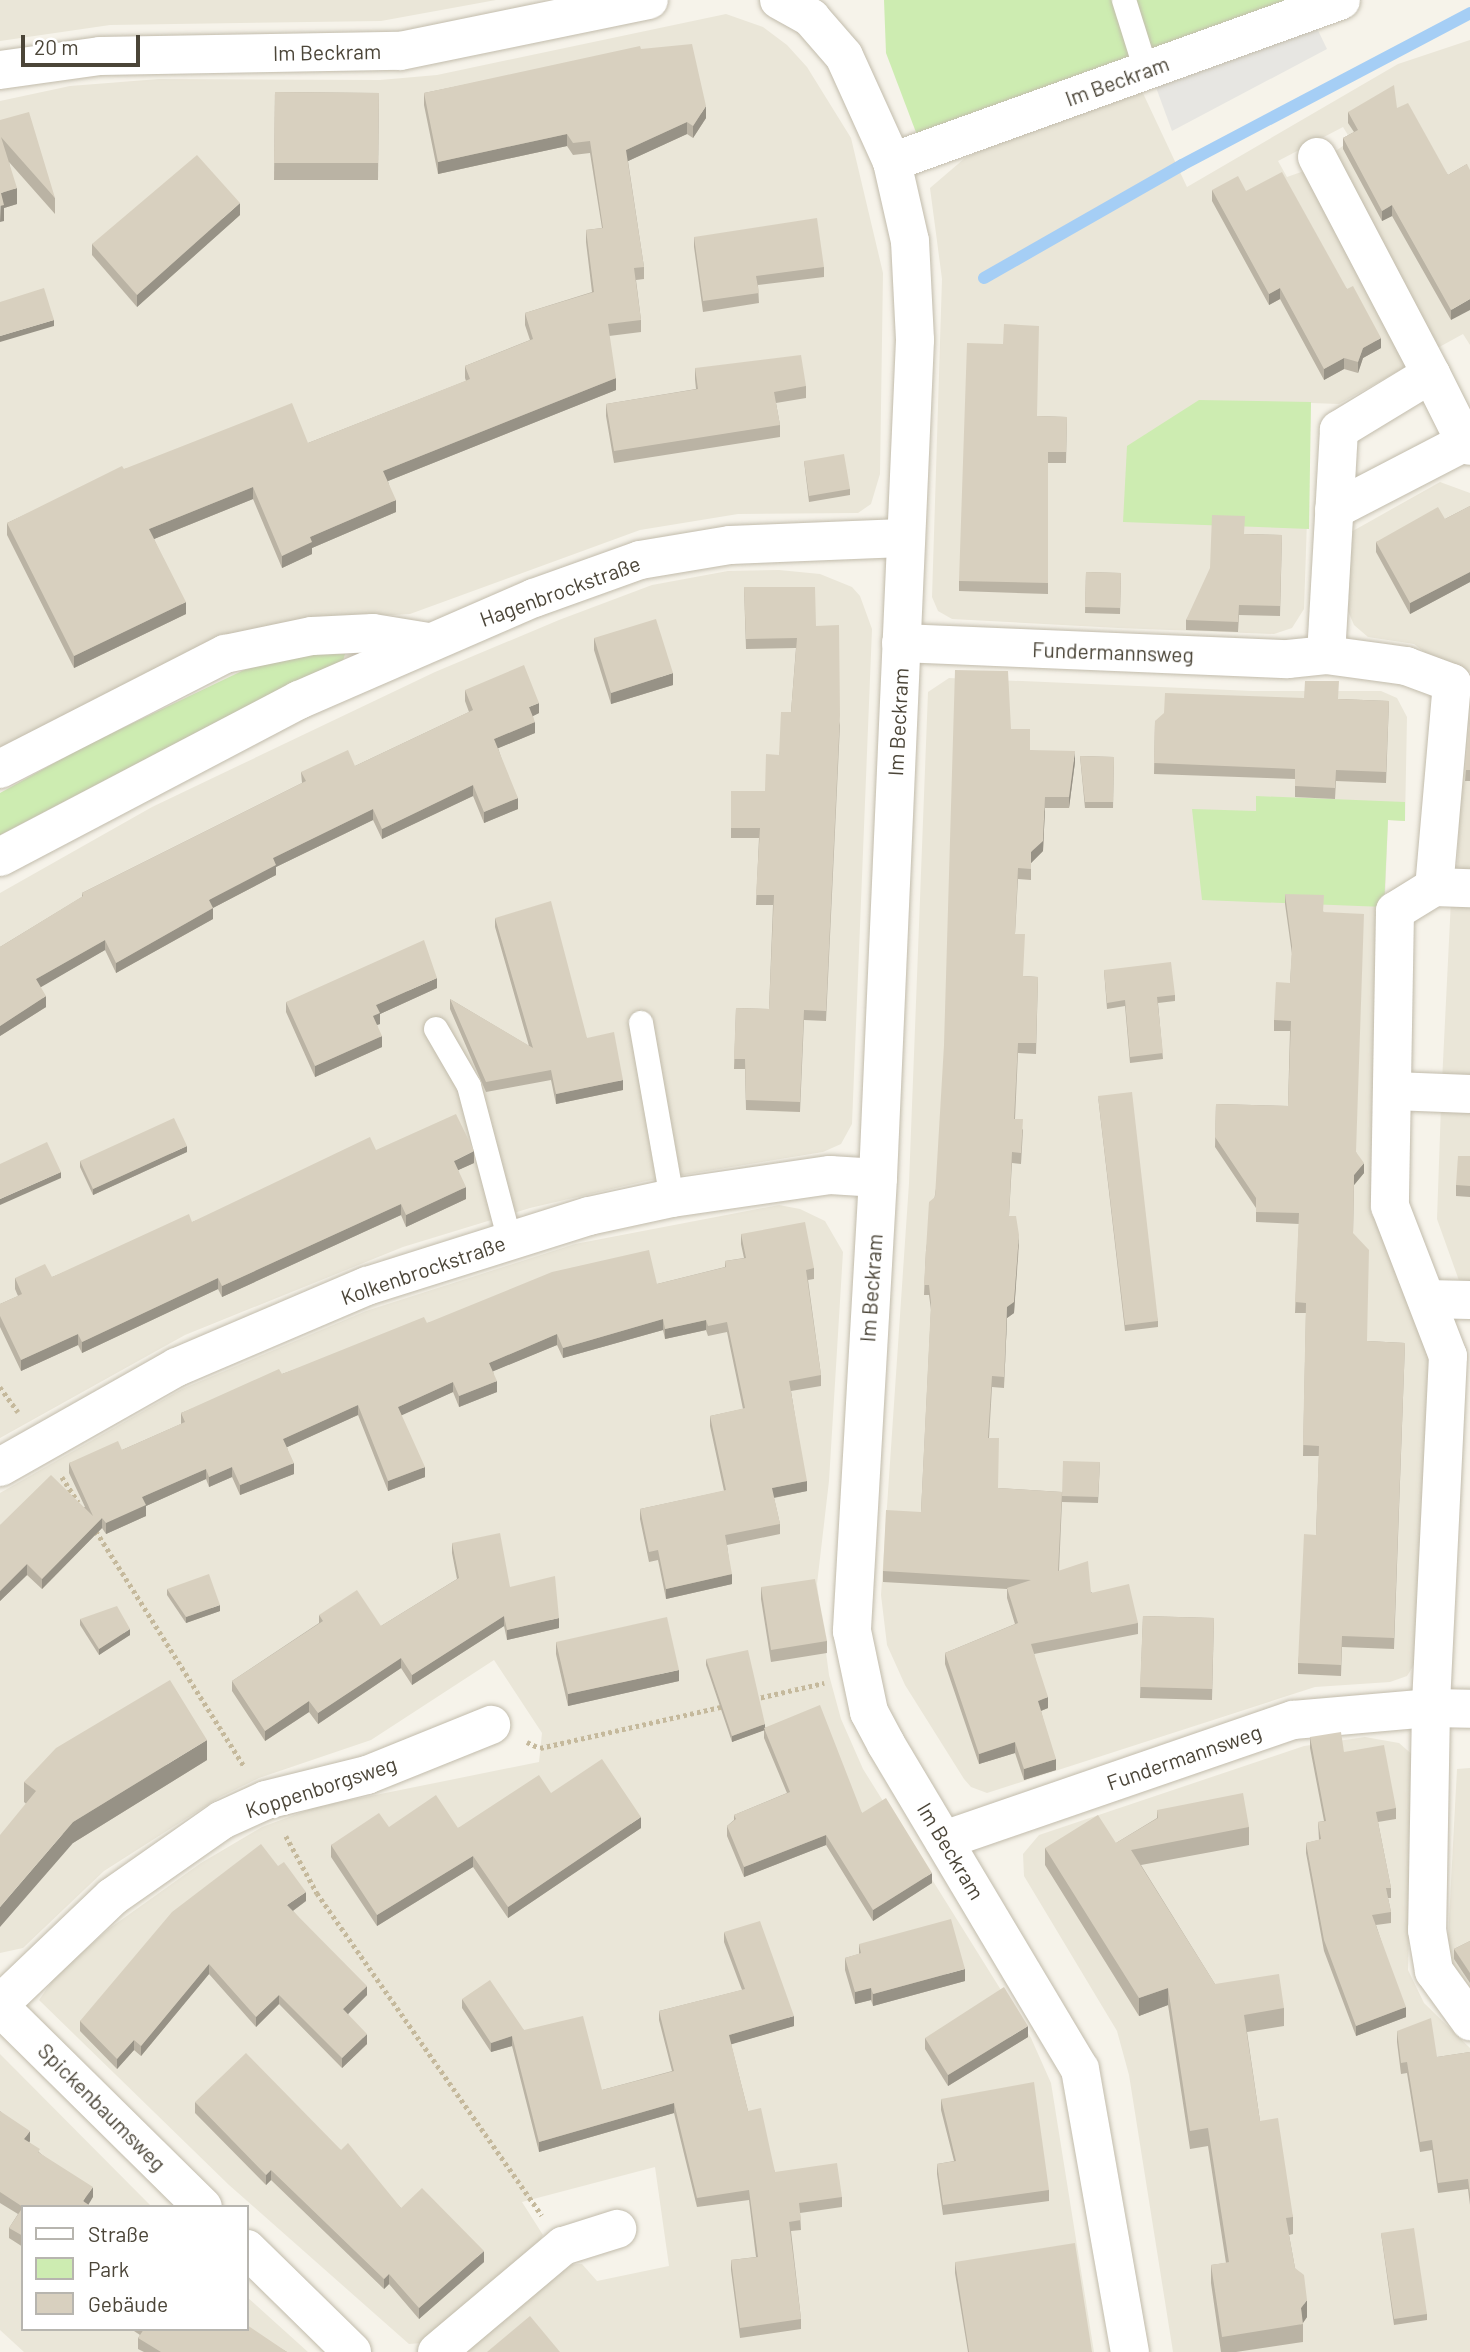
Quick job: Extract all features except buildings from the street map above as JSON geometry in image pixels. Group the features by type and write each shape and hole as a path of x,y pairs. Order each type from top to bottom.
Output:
{"street":[{"name":"Im Beckram","path":"0,70 100,56 400,51 649,0"},
{"name":"Im Beckram","path":"779,0 811,18 844,56 892,162 910,241 915,340 903,538 878,1178 850,1605 858,1675 869,1712 886,1744 1080,2069 1130,2352"},
{"name":"Im Beckram","path":"892,162 1342,0"},
{"path":"1317,157 1468,444 1334,510"},
{"path":"1325,655 1339,430 1431,374"},
{"name":"Hagenbrockstraße","path":"0,857 299,700 428,642 640,560 730,545 903,538"},
{"path":"0,769 225,654 313,636 373,633 428,642"},
{"name":"Fundermannsweg","path":"901,643 1288,659 1325,655 1406,666 1461,683 1452,888 1395,911 1390,1206 1448,1356 1456,1507 1431,1708 1427,1930 1434,1971 1470,2021"},
{"path":"1393,1091 1470,1094"},
{"name":"Kolkenbrockstraße","path":"0,1467 177,1367 367,1286 589,1216 672,1198 830,1175 878,1178"},
{"path":"1427,1299 1470,1300"},
{"name":"Fundermannsweg","path":"944,1840 1293,1720 1431,1708 1470,1709"},
{"name":"Koppenborgsweg","path":"0,2005 111,1898 222,1820 266,1800 367,1775 491,1725"},
{"name":"Spickenbaumsweg","path":"0,2005 201,2205"},
{"path":"437,2352 564,2245 617,2229"},
{"path":"248,2250 349,2351"}],"lane":[{"path":"1124,0 1146,70"},
{"path":"641,1023 672,1198"},
{"path":"436,1029 469,1086 510,1241"}],"path":[{"path":"491,1725 540,1748 858,1675"}],"shaded area":[{"path":"0,0 496,0 381,21 110,25 0,41"},
{"path":"726,14 763,27 787,45 807,67 851,138 883,273 880,474 871,504 858,513 738,514 640,530 410,614 340,618 0,757 0,101 70,86 159,79 380,80 437,75"},
{"path":"1313,20 1327,49 1172,131 1154,82"},
{"path":"1470,40 1470,345 1463,334 1432,351 1333,153 1351,140 1343,127 1278,161 1287,177 1304,171 1411,364 1339,404 1311,403 1304,609 1292,628 1274,634 1118,628 952,619 938,611 932,597 942,279 930,188 965,158 1005,139 1141,89 1187,187 1398,64"},
{"path":"1440,482 1470,493 1470,672 1450,672 1414,644 1368,637 1354,625 1348,611 1351,532"},
{"path":"779,570 820,574 852,587 860,596 872,629 852,1124 841,1144 823,1152 646,1181 530,1208 403,1247 185,1335 0,1438 0,893 152,807 435,672 559,620 652,585 728,571"},
{"path":"949,678 1253,691 1381,691 1397,698 1407,717 1405,821 1388,820 1373,1208 1431,1359 1418,1658 1407,1676 1390,1682 1315,1687 987,1793 971,1787 964,1779 905,1685 887,1645 881,1595 909,1183 928,692"},
{"path":"1463,697 1470,697 1470,877 1457,877"},
{"path":"1451,900 1470,901 1470,1083 1442,1082"},
{"path":"1441,1106 1470,1107 1470,1289 1462,1289 1437,1219"},
{"path":"779,1205 800,1209 825,1221 843,1252 829,1481 817,1584 829,1675 841,1719 863,1769 1031,2038 1051,2083 1094,2352 459,2352 564,2265 582,2264 597,2281 669,2266 655,2167 522,2202 543,2235 540,2240 422,2343 409,2344 229,2185 39,2000 57,1974 110,1928 201,1863 262,1827 316,1807 539,1762 542,1733 494,1660 371,1740 259,1778 220,1797 104,1871 23,1948 0,1953 0,1493 182,1389 366,1311 575,1244"},
{"path":"1365,1737 1399,1743 1414,1756 1408,1970 1424,2003 1470,2048 1470,2352 1173,2352 1129,2075 1117,2031 1024,1876 1023,1854 1039,1835 1304,1746"},
{"path":"1470,1768 1470,1988 1452,1966 1448,1939 1457,1769"},
{"path":"0,2054 150,2205 21,2205 21,2331 248,2331 248,2298 308,2352 24,2352 0,2330"}],"green space":[{"path":"884,0 1300,0 917,135 886,53"},
{"path":"1199,400 1311,402 1309,529 1123,522 1127,446"},
{"path":"345,654 342,664 222,719 0,835 0,793 87,745 244,670 298,655"},
{"path":"1256,796 1405,802 1405,821 1388,820 1384,907 1202,900 1192,809 1256,811"}],"waterway":[{"path":"984,278 1182,165 1470,13"}]}
